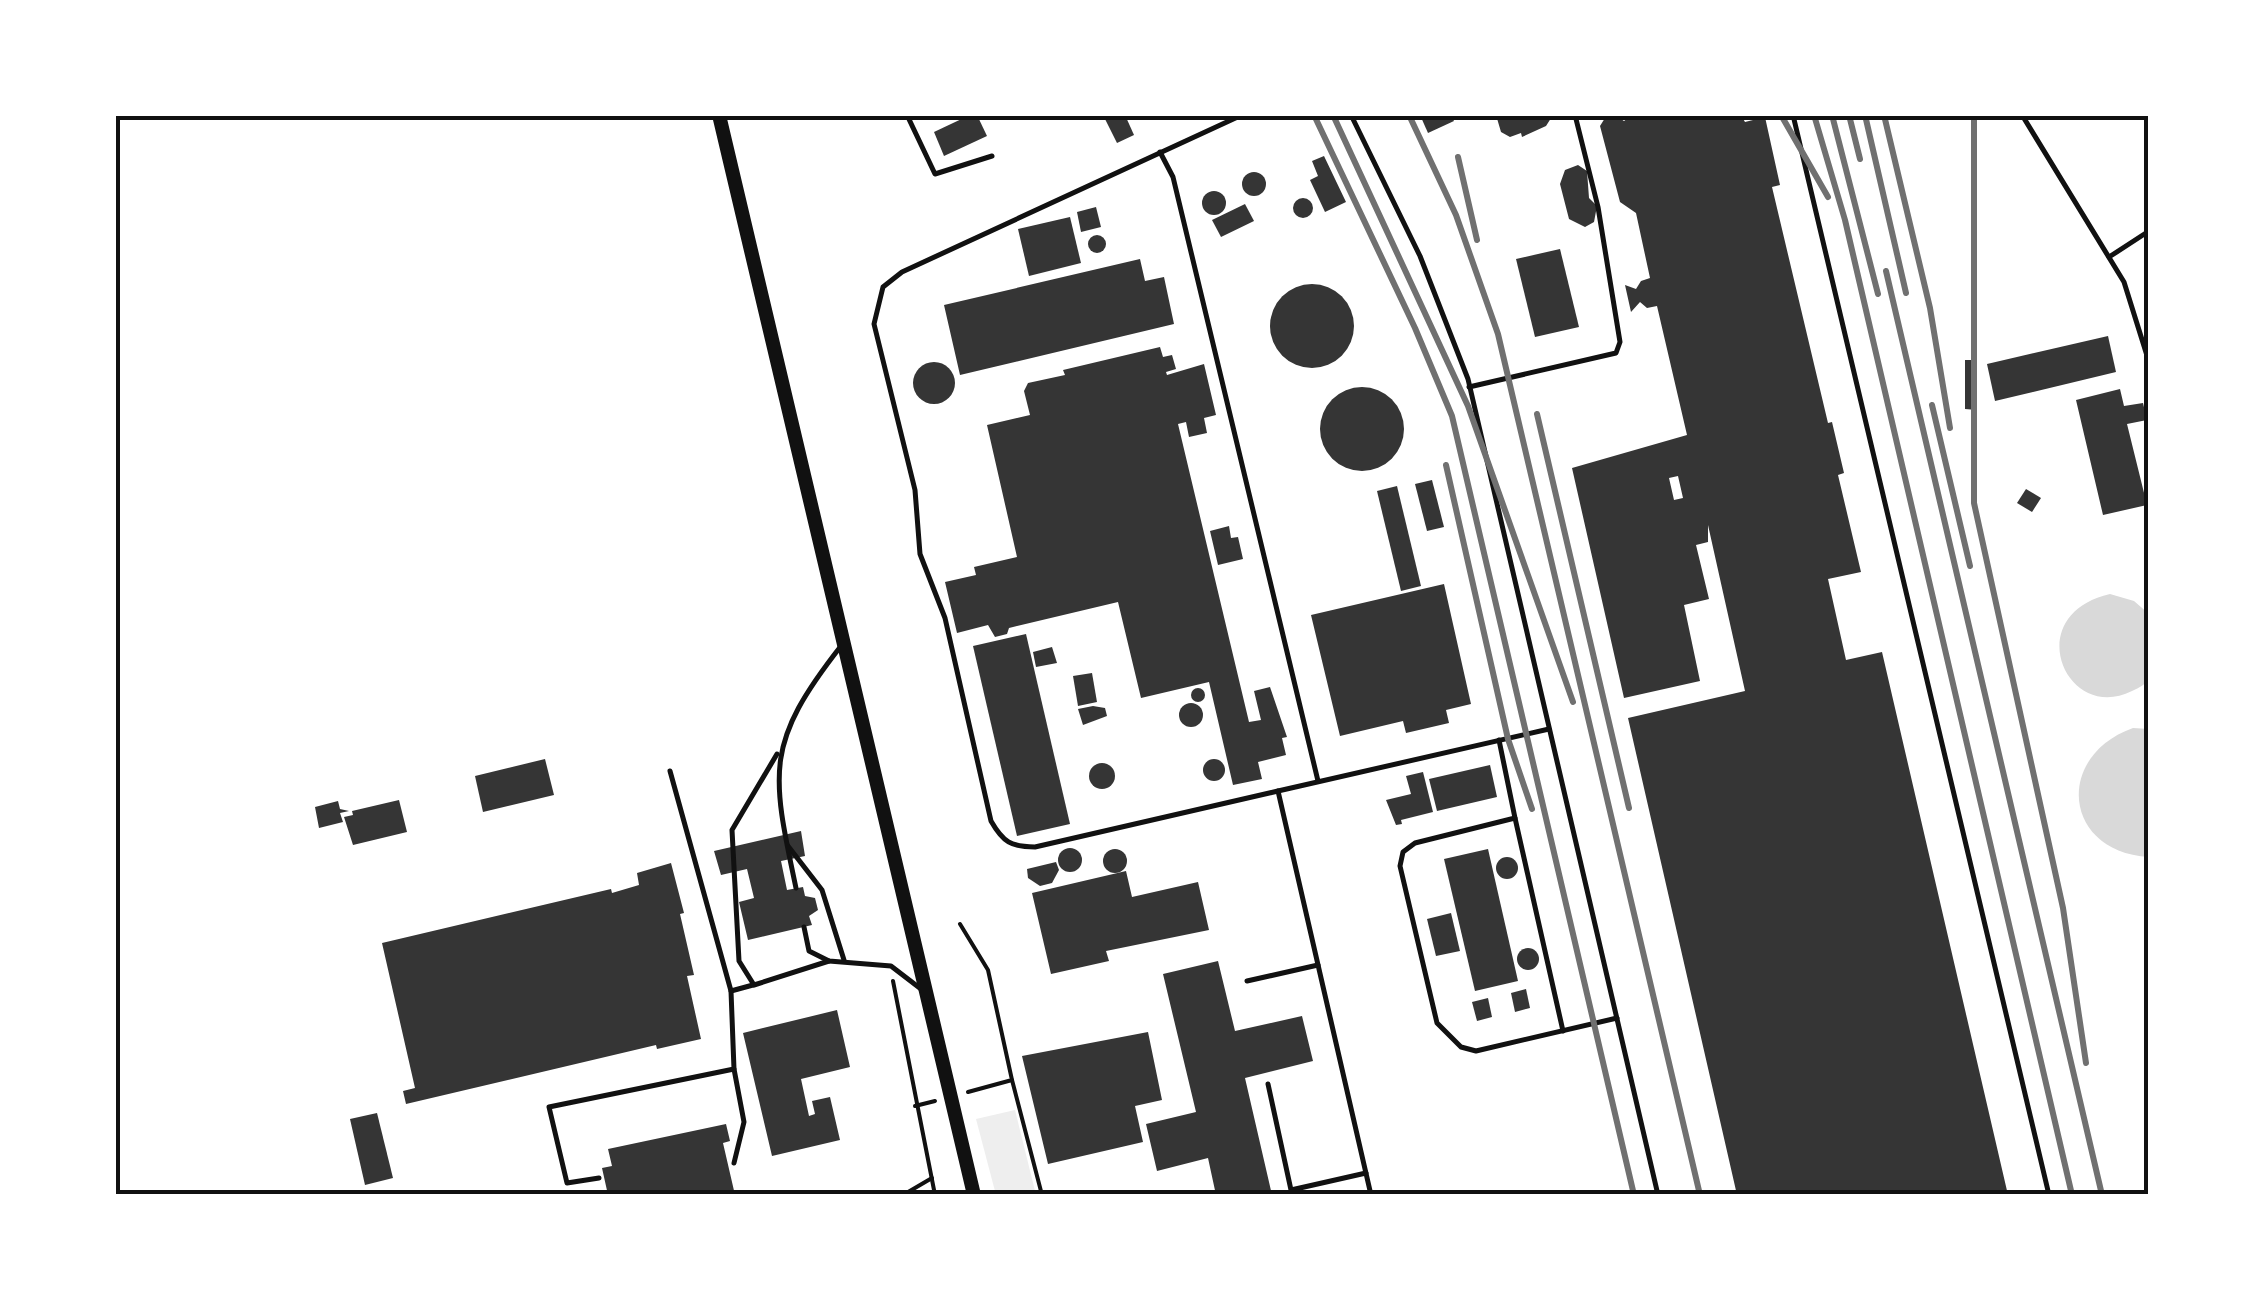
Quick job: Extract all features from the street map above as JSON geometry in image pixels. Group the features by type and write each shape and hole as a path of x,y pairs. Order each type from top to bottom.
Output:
{"main road":[{"path":"719,115 974,1195"}],"lane":[{"path":"907,115 935,174 992,156"},
{"path":"1242,115 902,272 883,286 874,324 915,490 920,554 945,618 991,821 1002,840 1016,847 1035,847 1550,729"},
{"path":"1352,115 1428,274 1469,387 1658,1195"},
{"path":"1469,387 1616,354 1622,328 1575,115"},
{"path":"1792,115 2049,1195"},
{"path":"2022,115 2109,257 2138,317 2149,362"},
{"path":"1160,152 1173,177 1318,781"},
{"path":"2109,257 2149,232"},
{"path":"754,985 739,961 732,830 778,754 792,715 842,644"},
{"path":"1499,740 1563,1031"},
{"path":"778,754 786,843 796,888"},
{"path":"670,771 730,992 734,1069 744,1122 734,1162"},
{"path":"1278,791 1371,1195"},
{"path":"1515,818 1415,843 1404,852 1400,866 1437,1022 1461,1048 1476,1051 1616,1018"},
{"path":"786,843 822,890 844,962"},
{"path":"804,926 810,951 828,962"},
{"path":"730,992 828,962 844,962 890,966 928,995"},
{"path":"1247,981 1318,965"},
{"path":"599,1178 567,1183 550,1107 734,1069"},
{"path":"1268,1084 1291,1190 1366,1172"}],"path":[{"path":"960,924 988,970 1042,1195"},
{"path":"890,966 935,1195"},
{"path":"964,1093 1012,1080"},
{"path":"915,1106 948,1097"},
{"path":"903,1195 932,1178"}],"shaded area":[{"path":"2110,594 2134,601 2149,614 2151,662 2145,684 2108,697 2088,693 2072,680 2062,663 2060,643 2066,623 2082,606"},
{"path":"2133,728 2149,729 2149,857 2120,851 2099,839 2085,821 2079,801 2081,780 2090,759 2107,741"},
{"path":"1015,1110 1036,1195 996,1195 976,1119"}],"building":[{"path":"977,115 987,136 944,156 934,132"},
{"path":"1103,115 1125,115 1134,135 1117,143"},
{"path":"1420,115 1451,115 1454,121 1428,133"},
{"path":"1496,115 1553,115 1546,126 1522,137 1521,133 1510,137 1501,132"},
{"path":"1615,115 1624,121 1632,115 1741,115 1745,122 1765,117 1780,185 1772,187 1828,423 1832,422 1844,473 1838,475 1861,572 1828,579 1846,660 1882,652 2008,1195 1737,1195 1628,718 1745,691 1708,525 1708,542 1696,545 1709,599 1684,605 1700,681 1624,698 1572,468 1687,435 1657,306 1647,308 1640,302 1631,312 1625,285 1636,289 1641,281 1650,278 1636,213 1620,202 1600,126 1605,118","holes":["1678,476 1683,498 1674,500 1669,478"]},
{"path":"1324,156 1346,202 1325,212 1310,180 1318,176 1312,161"},
{"path":"1578,165 1587,171 1589,198 1597,206 1594,222 1585,227 1569,219 1560,184 1565,170"},
{"path":"1254,172 1266,184 1254,196 1242,184"},
{"path":"1214,191 1226,203 1214,215 1202,203"},
{"path":"1303,198 1313,208 1303,218 1293,208"},
{"path":"1245,204 1254,221 1221,237 1212,220"},
{"path":"1096,207 1101,227 1081,232 1077,212"},
{"path":"1070,217 1081,263 1029,276 1018,229"},
{"path":"1097,235 1106,244 1097,253 1088,244"},
{"path":"1560,249 1579,327 1535,337 1516,259"},
{"path":"1140,259 1145,281 1164,277 1174,324 960,375 944,305"},
{"path":"1304,284 1320,284 1336,291 1347,302 1354,326 1351,342 1342,356 1320,368 1304,368 1288,361 1277,350 1270,334 1270,318 1277,302 1288,291"},
{"path":"2108,336 2116,372 1995,401 1987,364"},
{"path":"1160,347 1163,357 1172,355 1176,369 1166,372 1167,375 1204,364 1216,415 1204,418 1207,433 1189,437 1186,422 1178,424 1249,722 1261,720 1254,691 1270,687 1287,737 1282,738 1286,755 1258,762 1262,779 1233,785 1209,682 1141,698 1118,602 1009,628 1007,634 995,637 988,625 957,633 945,582 976,575 974,567 1017,557 987,425 1030,415 1024,391 1028,383 1065,375 1063,370"},
{"path":"1965,360 1977,360 1977,410 1965,409"},
{"path":"934,362 949,368 955,383 949,398 934,404 919,398 913,383 919,368"},
{"path":"1354,387 1370,387 1386,394 1397,405 1404,429 1401,445 1392,459 1370,471 1354,471 1338,464 1327,453 1320,437 1320,421 1327,405 1338,394"},
{"path":"2120,389 2124,406 2143,403 2147,420 2127,424 2147,505 2103,515 2076,400"},
{"path":"1432,480 1444,527 1427,531 1415,484"},
{"path":"1397,486 1421,586 1401,591 1377,491"},
{"path":"2026,489 2041,498 2032,512 2017,503"},
{"path":"1229,526 1231,538 1238,537 1243,559 1218,565 1210,531"},
{"path":"1444,584 1471,704 1446,710 1449,723 1406,733 1403,721 1340,736 1311,615"},
{"path":"1026,634 1070,824 1017,836 973,646"},
{"path":"1052,647 1057,663 1036,667 1033,652"},
{"path":"1092,673 1097,702 1078,706 1073,676"},
{"path":"1198,688 1205,695 1198,702 1191,695"},
{"path":"1191,703 1203,715 1191,727 1179,715"},
{"path":"1105,708 1107,716 1083,725 1078,709"},
{"path":"545,759 554,795 483,812 475,776"},
{"path":"1214,759 1222,762 1222,778 1214,781 1206,778 1203,770 1206,762"},
{"path":"1102,763 1111,767 1115,776 1111,785 1102,789 1093,785 1089,776 1093,767"},
{"path":"1490,765 1497,797 1437,811 1429,779"},
{"path":"1423,772 1433,812 1401,820 1402,824 1396,825 1386,800 1411,794 1406,776"},
{"path":"399,800 407,832 353,845 344,817 353,815 352,811"},
{"path":"338,801 340,809 349,811 340,813 343,822 319,828 315,807"},
{"path":"801,831 805,856 781,861 787,890 803,887 805,896 815,898 818,910 809,916 812,925 748,940 739,902 754,898 747,869 721,875 714,851"},
{"path":"1070,848 1082,860 1070,872 1058,860"},
{"path":"1115,849 1124,852 1124,870 1115,873 1106,870 1103,861 1106,852"},
{"path":"1488,849 1518,981 1475,991 1444,859"},
{"path":"1507,857 1518,868 1507,879 1496,868"},
{"path":"1056,862 1059,870 1052,883 1040,886 1028,878 1027,869"},
{"path":"671,863 684,913 680,914 694,975 687,976 701,1039 657,1049 656,1045 406,1104 403,1091 415,1088 382,943 611,889 612,893 639,885 637,873"},
{"path":"1126,871 1132,897 1198,882 1209,930 1106,951 1109,961 1051,974 1032,893"},
{"path":"1451,913 1460,951 1436,956 1427,919"},
{"path":"1528,948 1536,951 1536,967 1528,970 1520,967 1517,959 1520,951"},
{"path":"1218,961 1235,1031 1302,1016 1313,1061 1245,1078 1272,1195 1216,1195 1208,1158 1157,1171 1146,1124 1196,1112 1163,974"},
{"path":"1526,989 1530,1008 1515,1012 1511,993"},
{"path":"1488,998 1492,1017 1477,1021 1472,1002"},
{"path":"837,1010 850,1067 801,1079 809,1116 815,1114 812,1101 830,1097 840,1140 772,1156 743,1033"},
{"path":"1148,1032 1162,1100 1135,1106 1143,1142 1048,1164 1022,1056"},
{"path":"377,1113 393,1178 365,1185 350,1119"},
{"path":"726,1124 730,1141 723,1143 735,1195 608,1195 602,1168 612,1166 608,1149"}],"railway":[{"path":"1314,115 1415,328 1452,416 1634,1195"},
{"path":"1333,115 1468,406 1573,702"},
{"path":"1409,115 1456,215 1498,334 1700,1195"},
{"path":"1781,115 1828,197"},
{"path":"1814,115 1845,220 2072,1195"},
{"path":"1832,115 1878,294"},
{"path":"1849,115 1860,159"},
{"path":"1865,115 1906,293"},
{"path":"1884,115 1930,308 1950,428"},
{"path":"1974,115 1974,503 2063,908 2086,1063"},
{"path":"1458,157 1477,240"},
{"path":"1886,271 2102,1195"},
{"path":"1932,405 1970,566"},
{"path":"1537,414 1629,808"},
{"path":"1446,465 1508,739 1532,809"}]}
